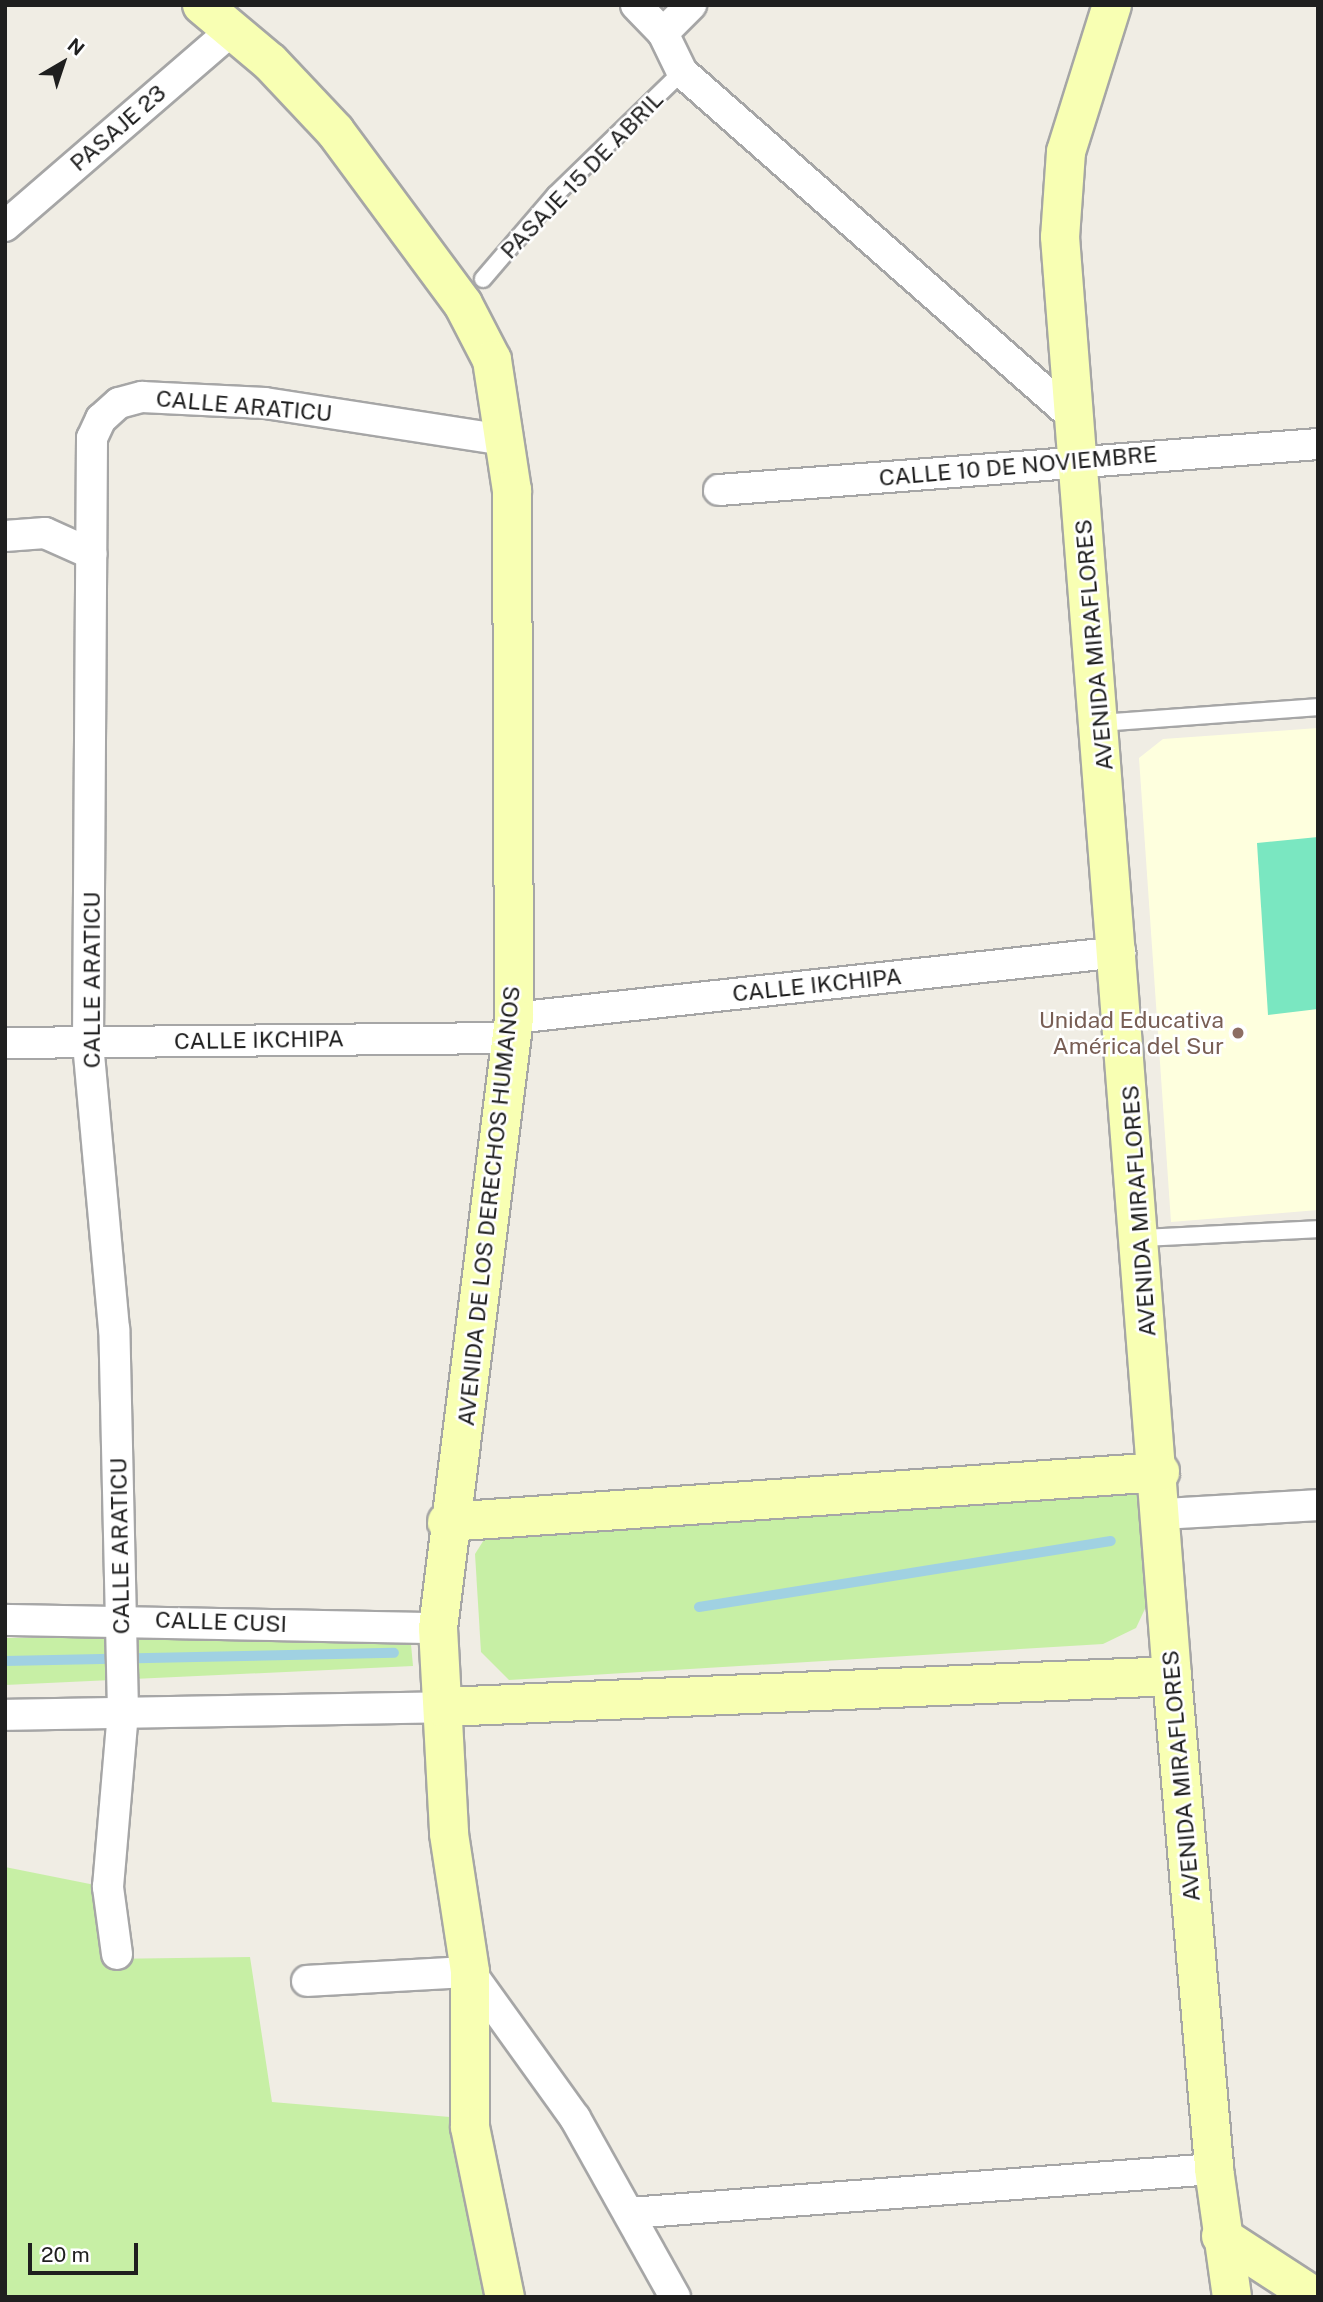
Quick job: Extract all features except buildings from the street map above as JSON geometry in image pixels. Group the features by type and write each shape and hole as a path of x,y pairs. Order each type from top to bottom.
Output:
{"street":[{"name":"AVENIDA DE LOS DERECHOS HUMANOS","path":"202,5 335,131 463,304 492,360 512,490 517,732 513,1028 467,1420 446,1522 438,1628 449,1835 470,1972 470,2127 505,2297"},
{"path":"636,5 663,33 682,72 1070,414"},
{"path":"663,33 691,5"},
{"name":"AVENIDA MIRAFLORES","path":"1112,5 1066,152 1060,237 1070,414 1079,460 1120,952 1160,1472 1172,1676 1214,2169 1232,2297"},
{"name":"PASAJE 23","path":"5,226 231,31"},
{"name":"CALLE ARATICU","path":"117,1954 108,1887 123,1712 114,1329 88,1042 92,438 101,419 142,397 265,403 504,440"},
{"name":"CALLE 10 DE NOVIEMBRE","path":"719,489 1318,444"},
{"path":"5,536 45,533 92,554"},
{"name":"CALLE IKCHIPA","path":"5,1043 513,1028 1120,952"},
{"path":"446,1522 1160,1472"},
{"path":"1163,1514 1318,1504"},
{"name":"CALLE CUSI","path":"5,1620 122,1620 438,1628"},
{"path":"5,1715 443,1707 1172,1676"},
{"path":"307,1980 470,1972 575,2118 675,2297"},
{"path":"629,2213 1214,2169"},
{"path":"1222,2236 1315,2297"}],"lane":[{"name":"PASAJE 15 DE ABRIL","path":"483,279 555,195 682,72"},
{"path":"1101,723 1318,707"},
{"path":"1140,1238 1318,1229"}],"shaded area":[{"name":"Unidad Educativa América del Sur","path":"1318,728 1318,1210 1171,1222 1139,758 1163,739"}],"green space":[{"path":"1318,837 1318,1009 1268,1015 1257,843"},
{"path":"1142,1484 1151,1596 1136,1628 1103,1644 509,1680 481,1652 475,1554 487,1535"},
{"path":"410,1634 413,1666 5,1685 5,1638"},
{"path":"5,1867 105,1887 105,1959 250,1957 272,2102 450,2117 485,2297 5,2297"}],"waterway":[{"path":"699,1607 1111,1541"},
{"path":"5,1661 394,1653"}],"place":[{"name":"Unidad Educativa América del Sur","path":"1238,1033"}]}
